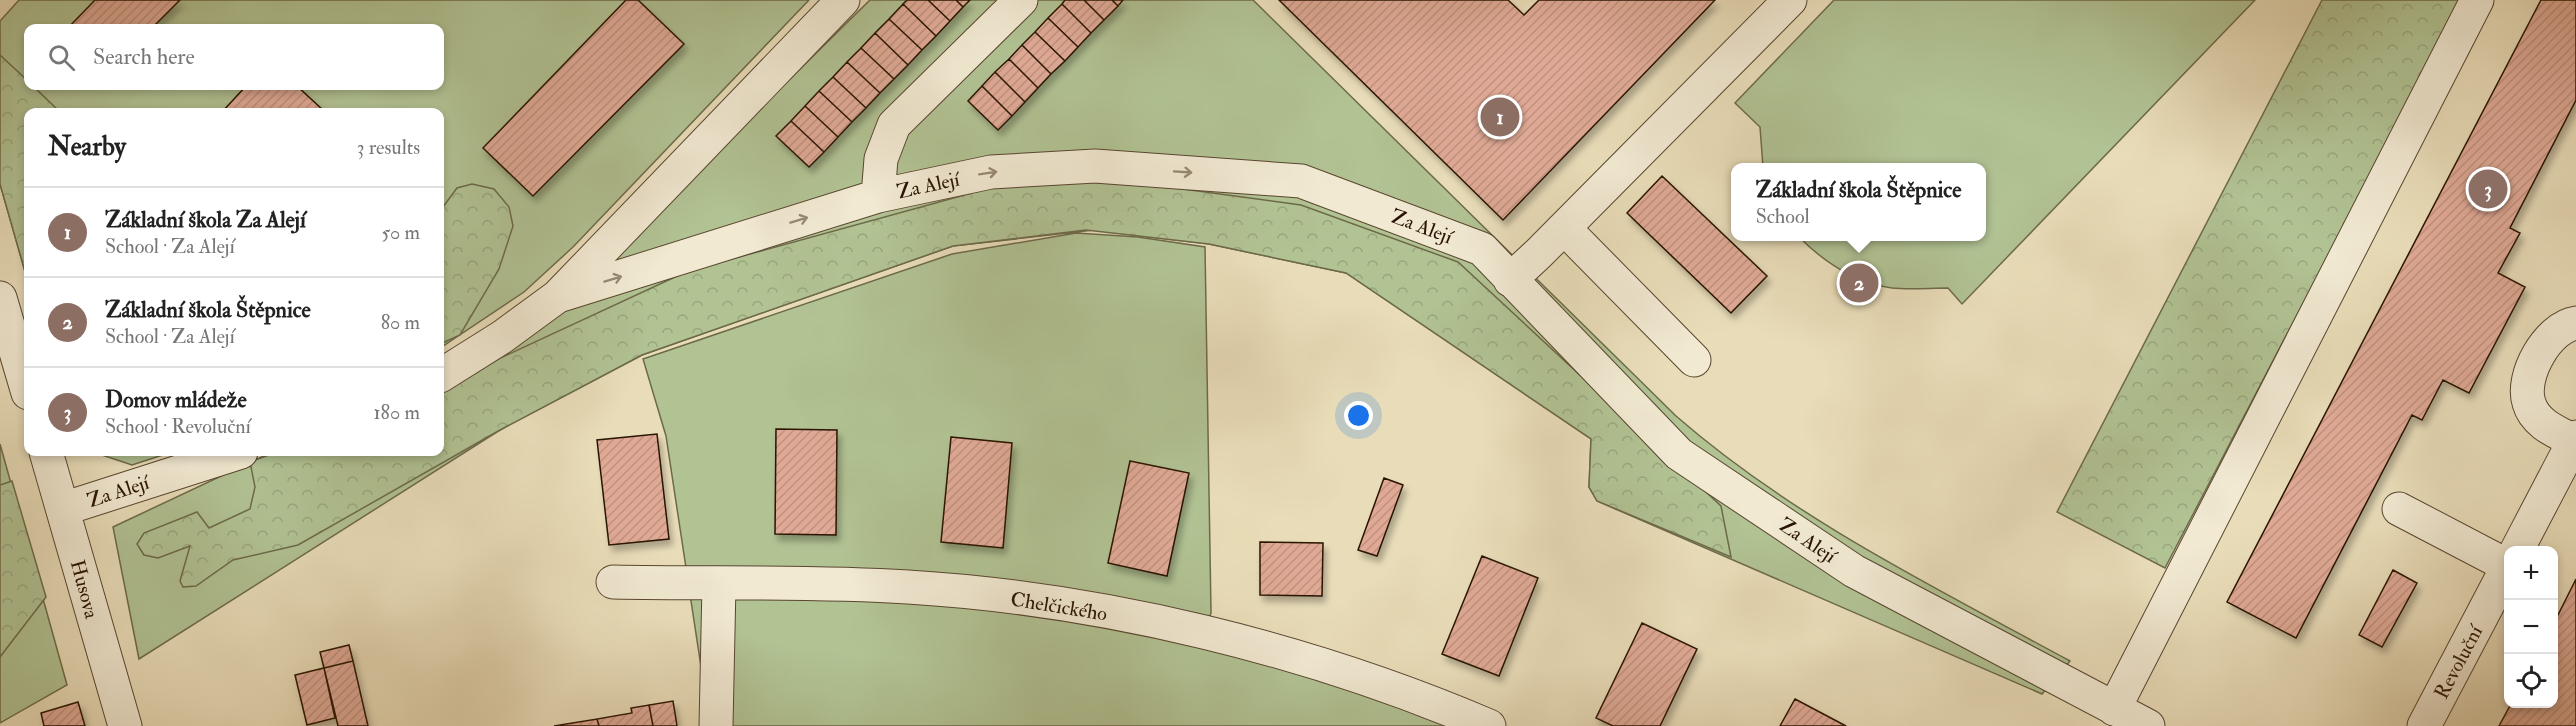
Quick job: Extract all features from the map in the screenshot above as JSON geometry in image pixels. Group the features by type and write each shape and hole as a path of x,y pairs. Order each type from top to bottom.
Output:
{"street":[{"name":"Za Alejí","path":"444,373 502,337 558,296 843,0"},
{"path":"878,196 881,159 894,125 1021,0"},
{"path":"1510,280 1790,0"},
{"path":"2114,709 2477,0"},
{"name":"Za Alejí","path":"558,296 878,196 991,172 1095,166 1301,180 1482,249 1679,454 1854,571 2148,726"},
{"path":"1564,228 1694,360"},
{"path":"0,298 24,379"},
{"path":"2519,546 2575,439 2541,422 2528,403 2531,370 2553,333 2565,324 2576,323"},
{"name":"Husova","path":"47,456 125,726"},
{"name":"Za Alejí","path":"63,508 228,456"},
{"path":"2399,509 2504,564"},
{"name":"Revoluční","path":"2424,726 2504,574"},
{"name":"Chelčického","path":"613,582 909,587 1060,603 1253,646 1357,675 1489,726"},
{"path":"716,726 719,584"}],"green space":[{"path":"19,0 809,0 573,247 524,292 444,345 444,108 24,108 24,268 0,184 0,21"},
{"path":"870,0 1253,0 1676,416 1721,453 1816,519 1866,549 2070,661 2042,694 1597,501 1589,487 1591,439 1346,273 1209,244 1094,230 953,246 642,355 500,430 139,659 113,527 264,456 444,456 444,371 537,328"},
{"path":"1834,0 2255,0 1962,304 1948,288 1899,289 1853,276 1830,263 1803,241 1986,241 1986,163 1763,163 1760,127 1735,103"},
{"path":"2322,0 2461,0 2165,568 2057,512"},
{"path":"0,55 24,77 24,90 37,90 56,108 24,108 24,268 0,184"},
{"path":"1116,180 1301,205 1458,262 1721,506 1731,557 1597,501 1589,487 1591,439 1346,273 1209,244 1086,230 953,246 642,355 500,430 298,545 233,560 196,586 183,587 180,581 190,546 158,558 144,555 137,544 144,533 197,512 209,528 250,509 255,487 250,462 266,456 444,456 444,384 688,271 990,188"},
{"path":"472,184 494,189 509,207 513,226 499,269 460,335 444,342 444,206 457,188"},
{"path":"1076,233 1138,237 1205,247 1211,613 1201,643 1463,726 710,726 666,436 643,359 952,254"},
{"path":"0,444 67,685 0,723"},
{"path":"105,456 160,456 132,465"},
{"path":"12,481 46,597 0,657 0,485"}],"building":[{"path":"95,0 180,0 156,24 72,24"},
{"path":"626,0 638,0 684,44 533,196 483,148"},
{"path":"907,0 928,0 950,21 936,36 903,4"},
{"path":"928,0 956,0 963,7 950,21"},
{"path":"956,0 970,0 963,7"},
{"path":"1065,0 1084,0 1104,20 1091,33 1062,4"},
{"path":"1084,0 1112,0 1118,6 1104,20"},
{"path":"1112,0 1123,0 1118,6"},
{"path":"1279,0 1508,0 1524,15 1539,0 1715,0 1503,220"},
{"path":"2541,0 2576,0 2576,100 2510,228 2520,233 2498,273 2525,287 2469,393 2443,380 2422,420 2412,415 2296,638 2227,602"},
{"path":"903,4 936,36 922,50 889,19"},
{"path":"1062,4 1091,33 1078,47 1048,18"},
{"path":"1048,18 1078,47 1065,61 1035,32"},
{"path":"889,19 922,50 908,65 875,33"},
{"path":"1035,32 1065,61 1051,74 1022,45"},
{"path":"875,33 908,65 894,79 861,48"},
{"path":"1022,45 1051,74 1038,88 1009,59"},
{"path":"861,48 894,79 880,93 847,62"},
{"path":"1009,59 1038,88 1025,102 995,72"},
{"path":"847,62 880,93 866,108 833,77"},
{"path":"995,72 1025,102 1012,116 982,86"},
{"path":"833,77 866,108 852,122 819,91"},
{"path":"982,86 1012,116 998,130 968,101"},
{"path":"242,90 301,90 321,108 226,108"},
{"path":"819,91 852,122 838,137 805,106"},
{"path":"805,106 838,137 824,152 791,121"},
{"path":"791,121 824,152 809,167 776,136"},
{"path":"1662,176 1767,276 1731,313 1627,213"},
{"path":"776,429 837,430 836,535 775,534"},
{"path":"657,434 669,539 609,545 597,440"},
{"path":"951,437 1012,443 1003,548 941,542"},
{"path":"1130,461 1189,473 1167,576 1108,563"},
{"path":"1384,478 1403,485 1377,556 1358,550"},
{"path":"1260,542 1323,543 1322,596 1260,595"},
{"path":"1482,556 1538,578 1499,676 1442,654"},
{"path":"2393,570 2417,583 2382,647 2359,635"},
{"path":"2576,579 2576,726 2499,726 2509,708 2558,708 2558,615"},
{"path":"1642,623 1697,649 1660,726 1613,726 1596,718"},
{"path":"349,645 353,661 324,668 320,652"},
{"path":"353,661 368,726 338,726 324,668"},
{"path":"324,668 335,718 307,725 295,675"},
{"path":"1795,699 1846,726 1780,726"},
{"path":"673,701 677,726 653,726 649,705"},
{"path":"78,702 85,726 44,726 41,713"},
{"path":"649,705 653,726 599,726 597,719 632,713 631,708"},
{"path":"597,719 599,726 554,726"}],"place":[{"name":"Základní škola Za Alejí","path":"1500,117"},
{"name":"Domov mládeže","path":"2488,189"},
{"name":"Základní škola Štěpnice","path":"1859,283"}]}
